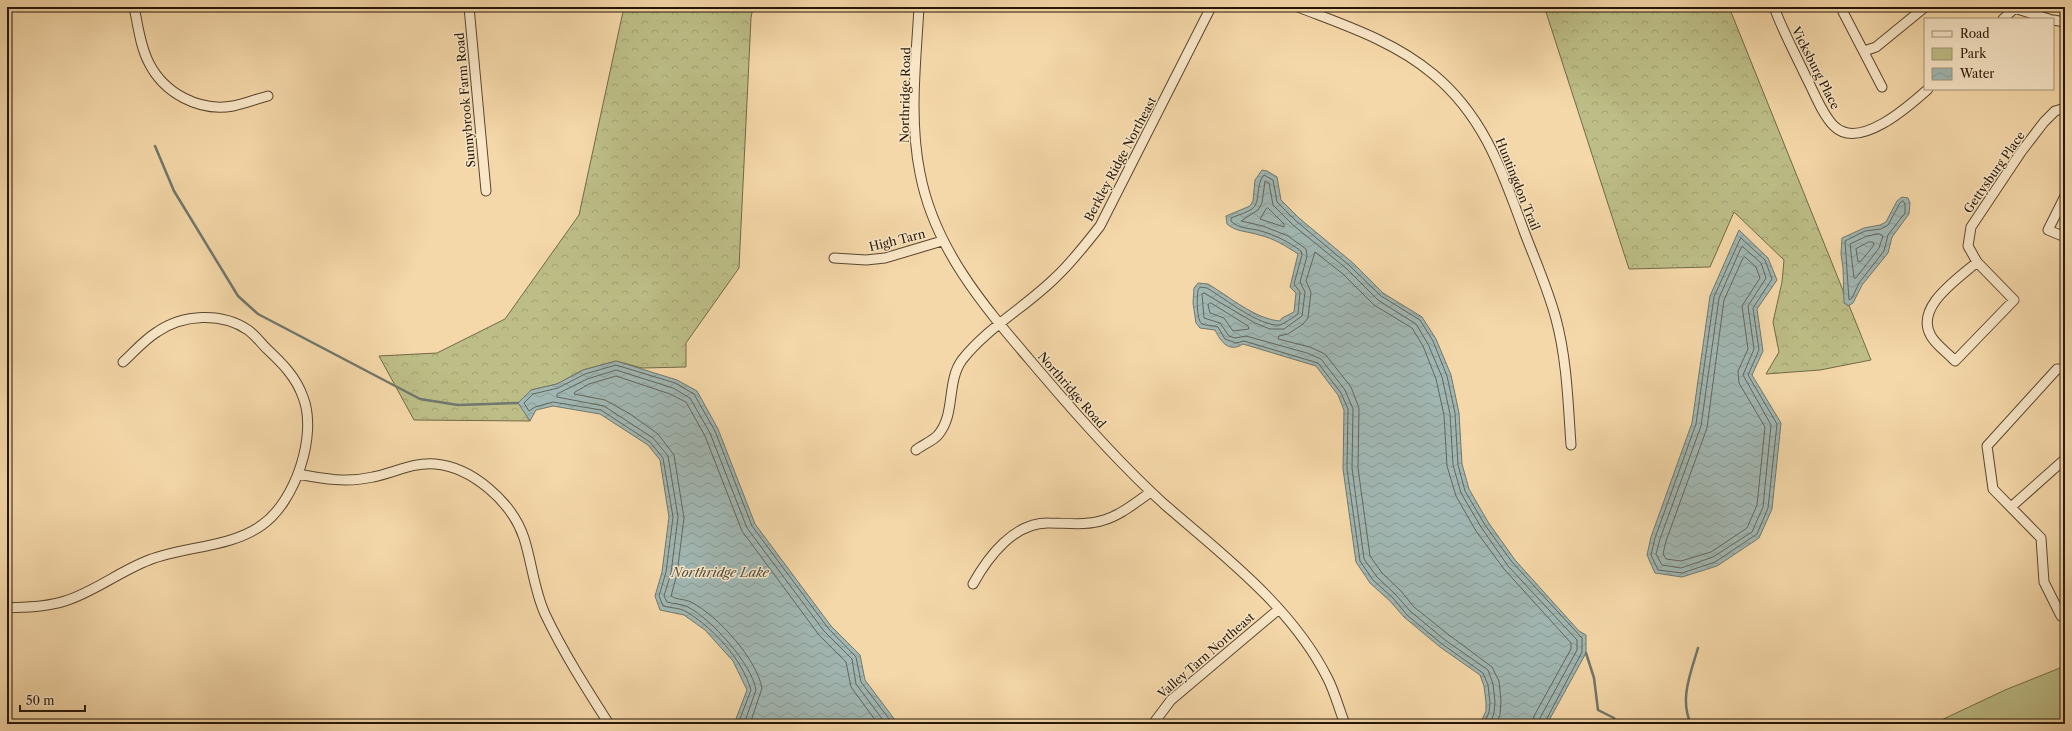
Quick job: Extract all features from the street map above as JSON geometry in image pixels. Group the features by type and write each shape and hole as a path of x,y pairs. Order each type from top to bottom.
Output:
{"street":[{"path":"134,7 143,51 148,62 166,86 178,95 192,102 218,107 232,106 268,96"},
{"name":"Sunnybrook Farm Road","path":"469,7 486,191"},
{"name":"Northridge Road","path":"919,7 914,107 916,147 925,196 942,241 968,285 1069,406 1151,492 1251,580 1279,609 1308,646 1328,679 1345,724"},
{"name":"Berkley Ridge Northeast","path":"916,450 937,436 944,428 952,384 961,362 973,347 1056,278 1084,248 1100,226 1211,7"},
{"name":"Huntingdon Trail","path":"1298,7 1380,40 1417,62 1445,85 1461,102 1484,133 1505,180 1545,285 1556,320 1564,363 1571,445"},
{"name":"Vicksburg Place","path":"1774,7 1819,102 1833,126 1840,131 1857,133 1874,128 1907,108 1927,90"},
{"path":"1844,7 1843,12 1882,87"},
{"path":"1864,51 1876,47 1925,7"},
{"path":"2004,18 2013,8 2046,18"},
{"path":"2054,20 2065,22"},
{"name":"Gettysburg Place","path":"1977,262 1935,300 1926,320 1931,336 1955,361 2014,300 1977,262 1968,246 1970,227 2021,152 2040,128 2056,111 2065,108"},
{"path":"2065,196 2048,230 2065,237"},
{"name":"High Tarn","path":"834,258 866,260 884,258 942,241"},
{"path":"7,608 41,606 64,601 80,595 148,560 247,534 263,525 277,512 298,474 308,430 308,415 304,398 298,384 287,368 248,331 216,318 186,319 171,324 156,332 124,362"},
{"path":"2065,369 2056,369 1987,446 1993,489 2041,538 2044,582 2061,616 2065,613"},
{"path":"2011,507 2065,459"},
{"path":"298,474 329,480 352,481 374,477 412,465 435,464 450,466 477,479 510,512 521,528 543,608 558,641 609,724"},
{"path":"973,584 994,553 1007,540 1022,530 1046,522 1081,524 1103,520 1123,512 1151,492"},
{"name":"Valley Tarn Northeast","path":"1153,724 1171,700 1279,609"}],"green space":[{"path":"624,7 753,7 751,18 739,268 686,343 686,367 642,368 616,361 583,370 557,384 531,390 519,402 530,421 414,420 379,356 437,353 505,319 579,215"},
{"path":"1540,7 1729,7 1871,360 1820,370 1766,374 1779,352 1773,322 1782,282 1784,260 1734,212 1710,267 1629,269 1546,12"},
{"path":"2065,666 2065,724 1933,724 2005,690"}],"water":[{"path":"1262,170 1267,171 1277,177 1281,200 1299,218 1353,263 1383,293 1422,317 1436,339 1451,375 1459,413 1462,464 1469,489 1488,522 1515,560 1579,631 1586,635 1586,653 1547,724 1480,724 1486,711 1486,702 1484,686 1480,675 1440,647 1404,617 1390,601 1370,583 1356,562 1343,469 1344,410 1338,395 1316,366 1243,344 1230,347 1220,339 1215,330 1200,328 1196,323 1193,303 1194,288 1198,283 1208,284 1243,307 1261,316 1280,321 1282,318 1294,312 1296,293 1290,287 1298,254 1274,240 1238,230 1227,224 1226,216 1250,206 1253,201 1255,180"},
{"path":"1902,197 1908,198 1910,203 1909,214 1892,237 1888,253 1862,285 1853,303 1848,306 1844,303 1841,254 1842,238 1864,228 1880,225 1886,222 1897,201"},
{"path":"1739,230 1768,258 1777,280 1757,309 1763,351 1752,375 1781,423 1772,509 1759,538 1717,566 1682,577 1655,573 1647,555 1651,537 1692,423 1710,296"},
{"name":"Northridge Lake","path":"616,361 677,380 697,391 718,429 755,524 831,626 860,655 865,680 898,724 734,724 747,690 733,661 705,630 684,615 660,610 655,596 662,572 669,517 660,460 648,445 600,414 553,406 536,410 530,421 518,403 531,390 557,384 583,370"}],"waterway":[{"path":"155,146 174,191 238,296 258,314 420,399 458,405 518,403"},
{"path":"1691,724 1686,705 1686,696 1687,686 1698,648"},
{"path":"1586,653 1594,678 1598,710 1614,718 1617,724"}]}
